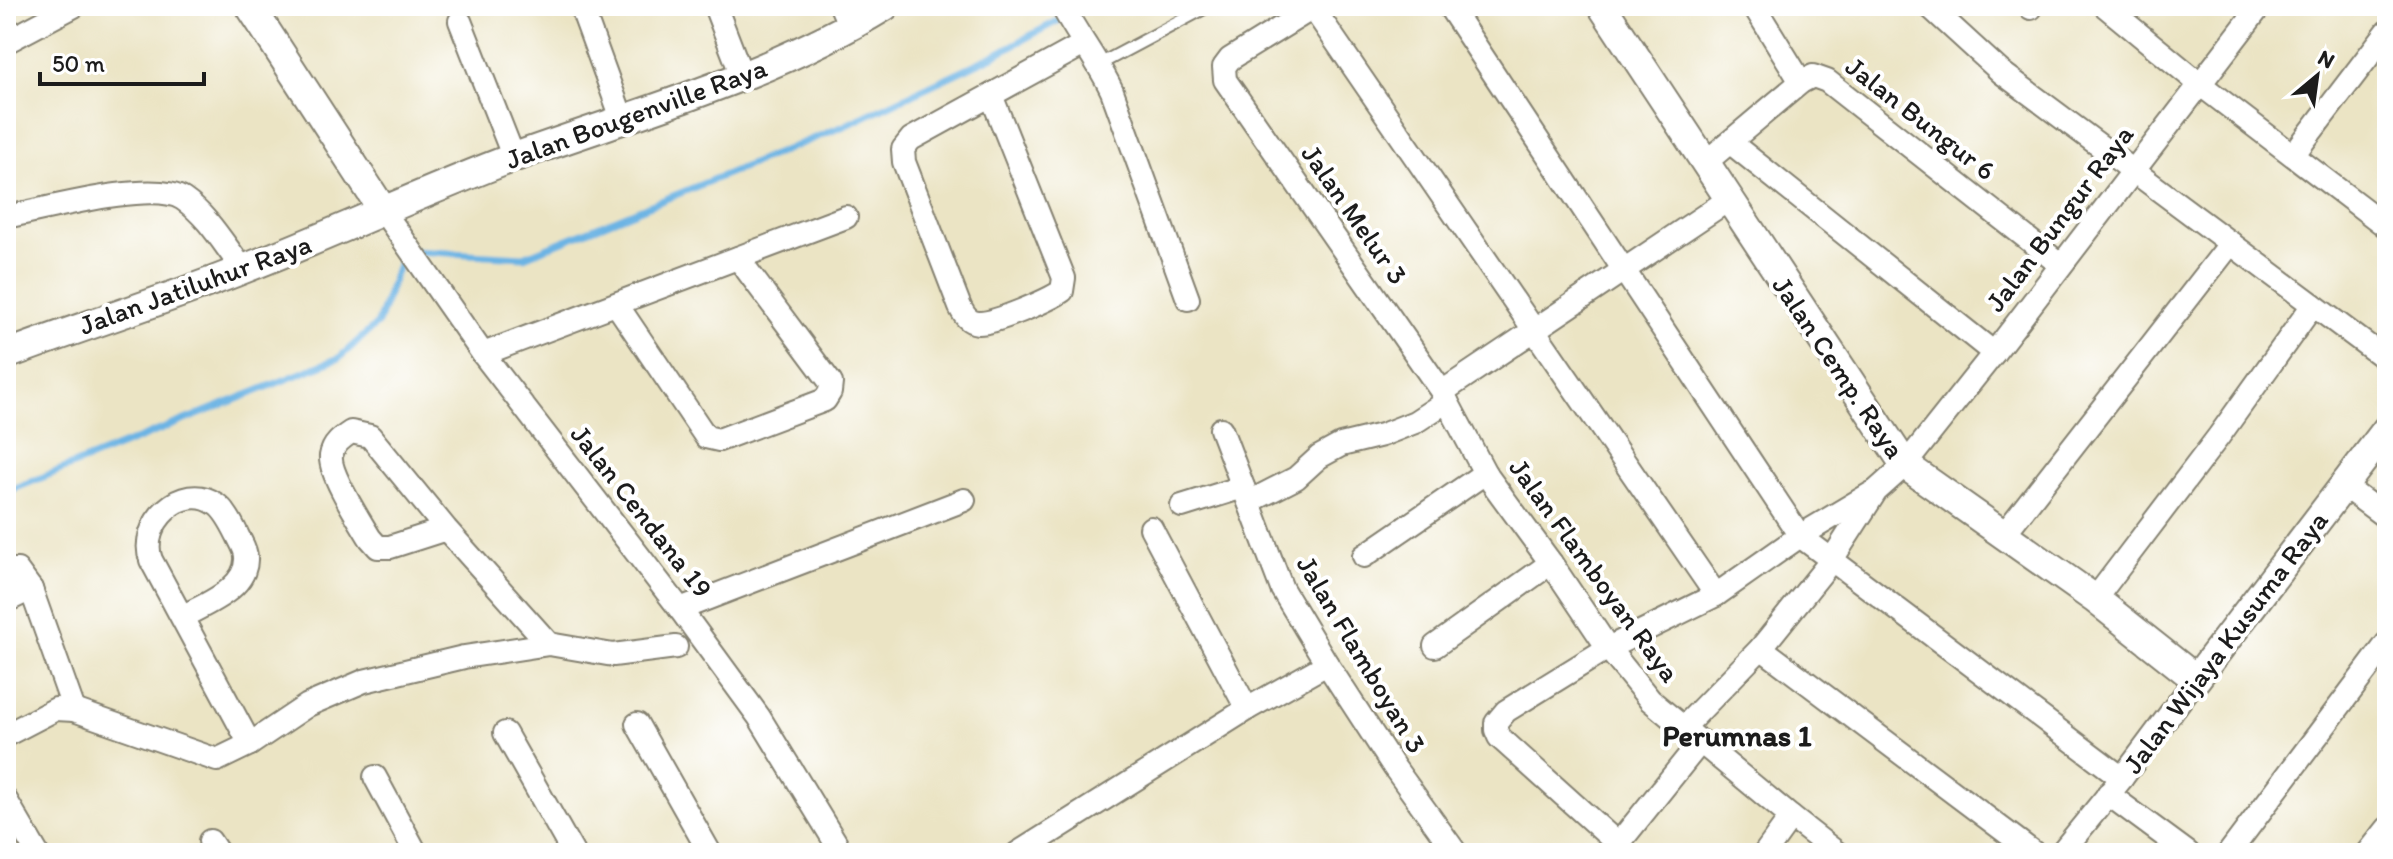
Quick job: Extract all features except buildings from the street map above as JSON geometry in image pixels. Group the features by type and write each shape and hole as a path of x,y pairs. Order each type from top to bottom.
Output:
{"street":[{"path":"6,42 74,6"},
{"path":"250,6 384,212"},
{"path":"581,6 623,121"},
{"path":"715,6 742,76"},
{"name":"Jalan Bougenville Raya","path":"384,212 514,158 742,76 846,17 885,6"},
{"path":"1062,6 1100,64 1112,91 1188,299"},
{"path":"1449,6 1800,536 2115,786 2188,853"},
{"name":"Jalan Cemp. Raya","path":"1602,6 1905,465 2095,599 2196,679"},
{"path":"1754,6 1801,82"},
{"path":"1929,6 2001,72 2387,360"},
{"path":"2105,6 2201,85 2387,227"},
{"name":"Jalan Bungur Raya","path":"1876,491 1905,465 1994,353 2260,6"},
{"path":"1315,7 1716,595"},
{"name":"Jalan Melur 3","path":"1315,7 1230,59 1224,67 1225,80 1444,397"},
{"path":"460,21 514,158"},
{"path":"2293,155 2387,32"},
{"path":"991,95 1064,278 1062,291 1054,297 997,319 977,323 966,318 960,307 904,162 903,149 911,139 991,95 1079,36"},
{"name":"Jalan Bungur 6","path":"1706,162 1801,82 1813,76 1827,81 2061,265"},
{"path":"1731,143 1994,353"},
{"path":"6,217 125,193 179,196 207,221 243,269"},
{"path":"1182,506 1246,494 1296,478 1319,457 1341,445 1415,422 1444,397 1534,332 1728,200"},
{"name":"Jalan Cendana 19","path":"384,212 483,354 680,609 759,717 842,853"},
{"name":"Jalan Jatiluhur Raya","path":"6,355 243,269 384,212"},
{"path":"483,354 846,217"},
{"path":"2005,533 2231,243"},
{"path":"617,305 706,437 719,440 825,400 831,383 738,258"},
{"path":"2095,599 2219,436 2313,305"},
{"name":"Jalan Flamboyan Raya","path":"1444,397 1485,473 1608,648 1650,700 1837,853"},
{"name":"Jalan Flamboyan 3","path":"1221,429 1282,589 1394,767 1456,853"},
{"name":"Jalan Wijaya Kusuma Raya","path":"2061,853 2387,429"},
{"path":"446,529 390,547 378,547 333,472 331,454 337,442 351,432 370,436 446,529 549,644"},
{"path":"1364,556 1485,473"},
{"path":"2344,486 2387,518"},
{"path":"1876,491 1831,561 1692,735 1615,849 1499,737 1496,723 1506,711 1608,648 1716,595 1800,536 1876,491"},
{"path":"182,617 228,591 243,574 246,563 246,554 220,506 197,498 167,508 157,517 150,529 148,552 151,560 250,744"},
{"path":"680,609 964,500"},
{"path":"1151,528 1247,709"},
{"path":"1435,646 1551,563"},
{"path":"6,570 17,570 31,589 74,710"},
{"path":"6,601 31,589"},
{"path":"2229,853 2387,643"},
{"path":"6,735 56,709 74,710 217,760 250,744 308,705 364,681 464,657 549,644 613,655 676,647"},
{"path":"1761,648 2034,853"},
{"path":"1018,853 1247,709 1327,664"},
{"path":"637,724 710,853"},
{"path":"505,733 573,853"},
{"path":"375,777 416,853"},
{"path":"6,800 37,853"},
{"path":"1765,853 1791,817"},
{"path":"2368,853 2387,829"}],"lane":[{"path":"1100,64 1209,6"}],"waterway":[{"path":"6,492 339,358 378,323 401,256 412,251 524,257 844,126 993,56 1085,6"}],"district":[{"name":"Perumnas 1","path":"1737,736"}]}
